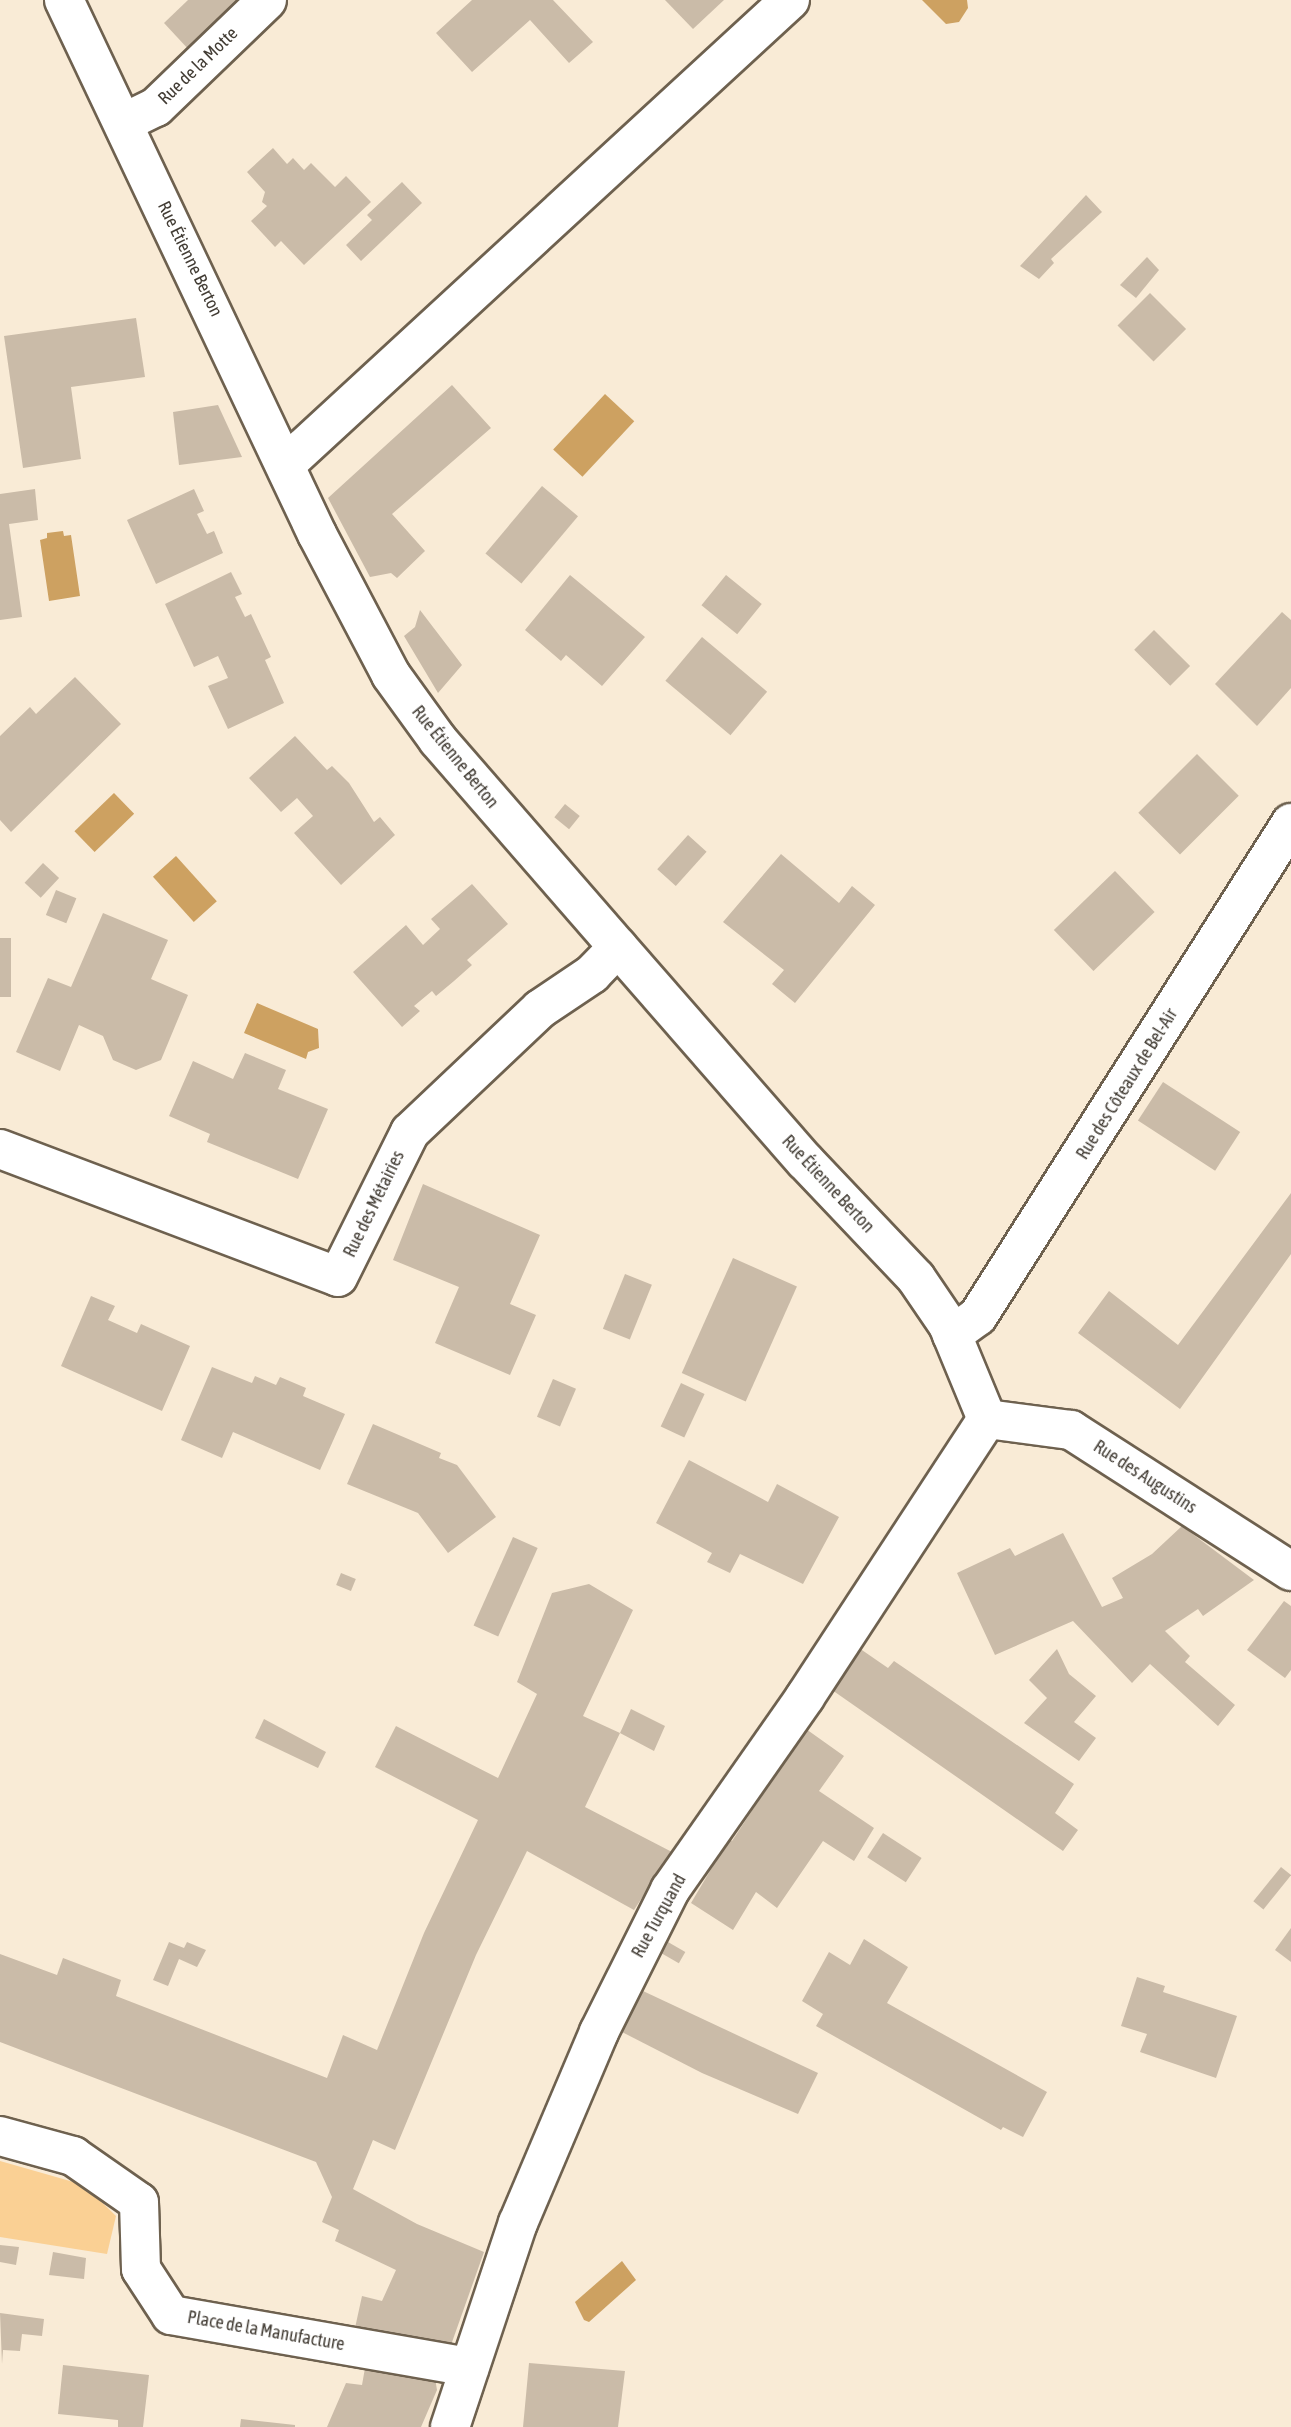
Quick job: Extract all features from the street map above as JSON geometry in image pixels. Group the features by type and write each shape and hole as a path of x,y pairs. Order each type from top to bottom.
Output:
{"street":[{"name":"Rue Étienne Berton","path":"64,0 286,464 391,675 438,740 618,947 805,1161 916,1278 952,1335 987,1419"},
{"name":"Rue de la Motte","path":"123,123 156,107 267,0"},
{"path":"286,464 790,0"},
{"name":"Rue des Côteaux de Bel-Air","path":"952,1335 978,1316 1291,823"},
{"name":"Rue des Métairies","path":"0,1149 338,1277 410,1132 540,1009 592,974 618,947"},
{"name":"Rue des Augustins","path":"987,1419 1071,1430 1291,1571"},
{"name":"Rue Turquand","path":"450,2427 528,2197 599,2032 670,1890 806,1698 987,1419"},
{"name":"Place de la Manufacture","path":"0,2136 73,2156 139,2202 141,2269 171,2315 469,2367"}],"shaded area":[{"path":"922,0 967,0 968,8 959,22 946,24"},
{"path":"605,394 634,421 582,477 553,450"},
{"path":"63,531 64,536 71,535 80,596 49,601 40,540 47,538 47,533"},
{"path":"114,793 134,814 95,852 74,831"},
{"path":"176,856 217,901 194,922 153,877"},
{"path":"257,1003 318,1029 319,1048 308,1052 306,1059 244,1033"},
{"path":"0,2161 84,2185 116,2216 107,2254 0,2237"},
{"path":"622,2261 636,2280 589,2322 584,2320 575,2302"}],"building":[{"path":"188,0 245,0 190,51 164,23"},
{"path":"472,0 553,0 593,42 569,63 530,20 472,72 436,33"},
{"path":"665,0 724,0 693,29"},
{"path":"273,148 287,164 293,158 304,170 311,163 335,187 346,176 371,202 304,265 281,241 275,247 251,221 267,206 262,202 265,192 247,172"},
{"path":"402,182 422,203 361,261 346,245 372,220 367,215"},
{"path":"1086,195 1102,212 1051,259 1054,263 1039,279 1020,266"},
{"path":"1147,257 1159,270 1136,298 1120,285"},
{"path":"1150,293 1186,329 1154,362 1117,326"},
{"path":"136,318 145,377 71,387 81,459 23,468 4,336"},
{"path":"452,385 491,428 392,514 425,551 397,578 391,573 370,577 328,498"},
{"path":"218,405 242,457 179,465 173,412"},
{"path":"542,486 578,516 521,584 485,553"},
{"path":"35,489 38,520 9,524 22,617 0,620 0,494"},
{"path":"194,489 204,511 197,514 207,534 214,531 223,553 156,584 127,520"},
{"path":"231,572 242,594 235,597 245,617 251,614 271,657 265,660 284,703 228,729 208,686 228,678 218,656 194,667 165,604"},
{"path":"570,575 645,637 602,686 566,655 561,661 525,630"},
{"path":"726,575 762,604 737,634 701,605"},
{"path":"420,610 462,665 438,693 404,636 415,627"},
{"path":"1282,612 1291,620 1291,688 1257,726 1215,684"},
{"path":"1154,630 1190,666 1170,686 1134,650"},
{"path":"702,637 767,692 730,735 665,681"},
{"path":"75,677 121,724 11,832 0,820 0,736 30,707 36,714"},
{"path":"295,736 327,770 332,766 349,783 374,822 380,817 395,835 341,885 294,833 313,816 297,798 281,812 249,778"},
{"path":"1197,754 1239,796 1180,854 1138,813"},
{"path":"565,804 580,816 569,829 554,817"},
{"path":"688,835 707,852 676,886 657,869"},
{"path":"781,854 839,903 852,886 875,905 795,1003 772,984 784,970 723,922"},
{"path":"43,863 59,878 41,898 25,883"},
{"path":"1115,871 1155,912 1093,971 1054,930"},
{"path":"472,884 508,924 467,960 472,965 454,981 436,996 432,991 414,1006 420,1011 402,1027 353,972 406,925 423,945 440,929 431,919"},
{"path":"56,890 76,898 66,923 46,915"},
{"path":"103,913 168,940 151,979 188,995 161,1060 136,1070 113,1060 103,1036 79,1025 60,1071 16,1052 48,978 71,987"},
{"path":"0,938 11,938 11,997 0,997"},
{"path":"245,1053 286,1070 278,1089 328,1109 298,1179 207,1142 210,1134 169,1116 193,1061 233,1079"},
{"path":"1163,1082 1240,1132 1215,1171 1138,1121"},
{"path":"423,1184 540,1235 510,1304 536,1315 510,1375 435,1343 459,1287 393,1260"},
{"path":"1291,1193 1291,1254 1180,1409 1078,1333 1109,1291 1178,1345"},
{"path":"733,1258 797,1286 746,1402 682,1373"},
{"path":"625,1274 652,1285 630,1340 603,1329"},
{"path":"91,1296 115,1306 108,1320 137,1333 141,1324 190,1346 162,1411 61,1366"},
{"path":"212,1367 252,1383 255,1376 276,1385 280,1377 306,1388 303,1396 345,1414 320,1470 233,1432 222,1458 181,1440"},
{"path":"553,1379 576,1389 560,1427 537,1417"},
{"path":"681,1383 705,1394 684,1437 661,1427"},
{"path":"373,1424 441,1453 439,1458 457,1465 496,1517 448,1553 418,1513 347,1484"},
{"path":"689,1460 768,1502 777,1484 839,1517 803,1584 740,1554 730,1573 707,1562 712,1553 656,1523"},
{"path":"1182,1526 1254,1580 1203,1616 1198,1609 1165,1631 1190,1656 1185,1662 1235,1705 1218,1726 1150,1664 1132,1683 1073,1621 995,1655 957,1573 1010,1548 1015,1556 1063,1533 1102,1607 1123,1598 1112,1578 1152,1554"},
{"path":"513,1537 538,1548 498,1637 474,1626"},
{"path":"341,1573 356,1579 351,1591 336,1585"},
{"path":"589,1584 633,1610 583,1716 620,1733 585,1807 672,1852 634,1910 527,1851 476,1955 395,2150 373,2140 353,2189 417,2224 484,2252 451,2345 355,2328 362,2296 382,2301 396,2270 335,2241 339,2230 322,2222 332,2197 316,2162 0,2042 0,1954 57,1975 63,1958 121,1980 116,1996 327,2078 343,2035 377,2050 424,1933 478,1820 375,1767 396,1726 498,1778 537,1694 517,1682 552,1593"},
{"path":"1284,1601 1291,1606 1291,1670 1285,1678 1247,1650"},
{"path":"859,1648 888,1668 894,1661 1074,1784 1055,1813 1078,1830 1063,1851 832,1690"},
{"path":"1057,1649 1069,1674 1096,1696 1074,1722 1096,1738 1079,1761 1024,1723 1047,1698 1029,1680"},
{"path":"631,1709 665,1726 654,1751 620,1733"},
{"path":"264,1719 326,1752 318,1768 255,1738"},
{"path":"806,1729 844,1756 819,1791 874,1828 854,1861 823,1841 777,1908 756,1892 733,1930 691,1903 729,1839 732,1841"},
{"path":"883,1833 922,1858 906,1882 867,1857"},
{"path":"1281,1867 1291,1875 1263,1909 1253,1901"},
{"path":"1291,1928 1291,1962 1275,1950"},
{"path":"864,1939 908,1967 887,2003 1047,2092 1023,2137 1003,2127 1001,2130 816,2026 823,2014 802,2001 829,1952 850,1965"},
{"path":"169,1942 184,1948 187,1942 206,1950 197,1967 179,1959 168,1986 153,1980"},
{"path":"668,1942 685,1952 679,1963 662,1953"},
{"path":"1137,1977 1165,1986 1163,1992 1237,2016 1216,2078 1140,2052 1147,2034 1121,2026"},
{"path":"643,1991 818,2073 798,2114 702,2073 622,2032"},
{"path":"0,2245 19,2247 16,2265 0,2262"},
{"path":"53,2252 86,2258 84,2279 49,2275"},
{"path":"0,2313 44,2319 42,2336 22,2334 20,2351 3,2350 2,2364"},
{"path":"529,2363 625,2371 618,2427 523,2427"},
{"path":"63,2365 149,2375 143,2427 118,2427 118,2420 58,2414"},
{"path":"365,2368 435,2378 437,2390 421,2427 327,2427 346,2383 362,2385"},
{"path":"241,2419 295,2425 295,2427 240,2427"}]}
